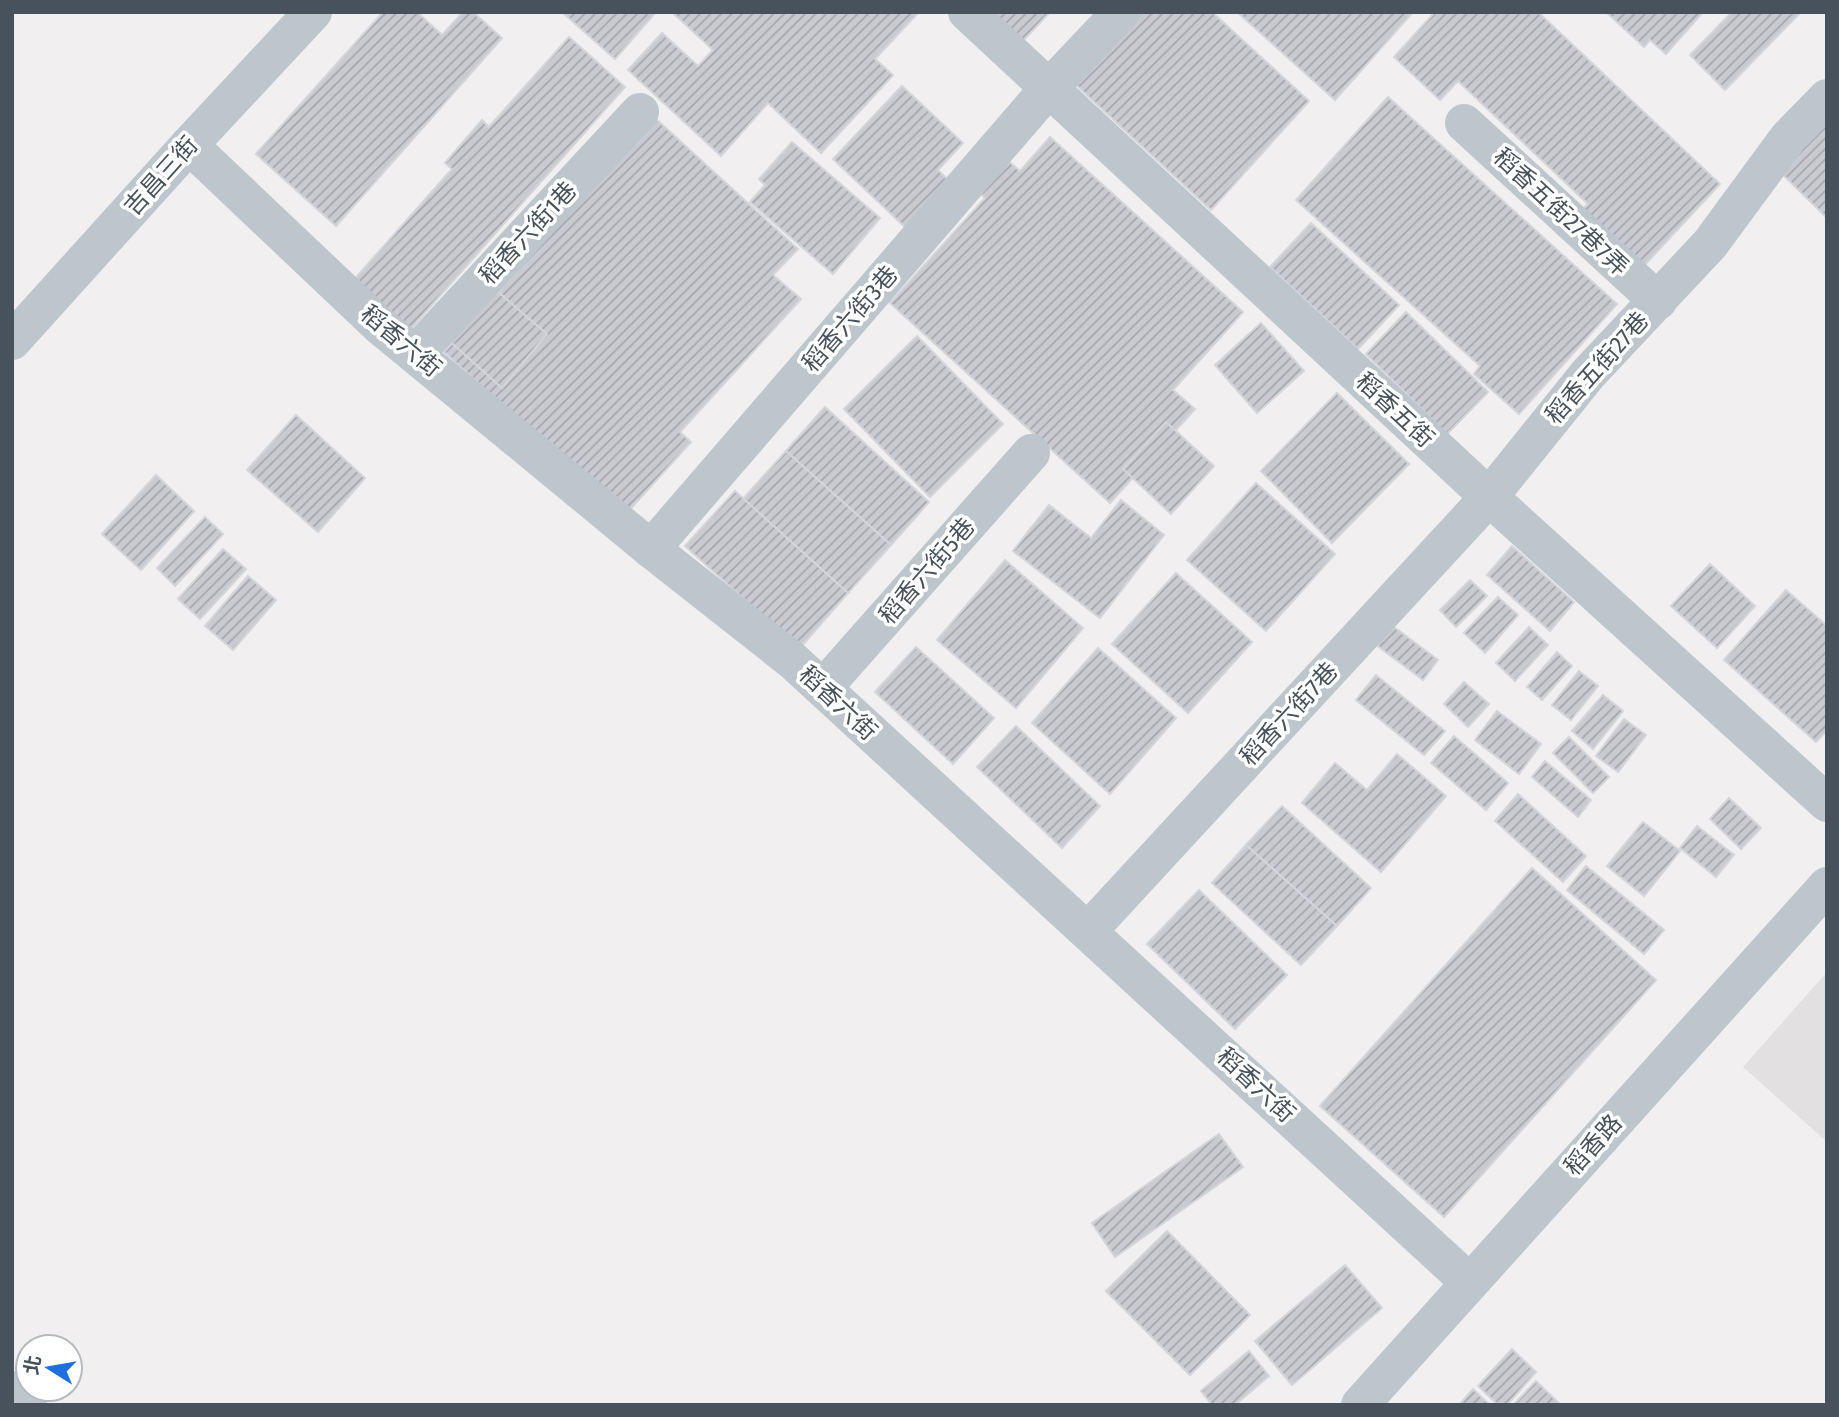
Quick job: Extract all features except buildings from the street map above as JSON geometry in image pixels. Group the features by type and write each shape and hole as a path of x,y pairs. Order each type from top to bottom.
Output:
{"street":[{"name":"吉昌三街","path":"12,341 313,12"},
{"name":"稻香五街","path":"967,12 1489,497 1827,803"},
{"name":"稻香六街3巷","path":"651,548 1048,89 1121,12"},
{"name":"稻香五街27巷","path":"1489,497 1588,373 1710,244 1788,138 1827,98"},
{"name":"稻香六街1巷","path":"416,353 640,112"},
{"name":"稻香五街27巷7弄","path":"1464,123 1658,301"},
{"name":"稻香六街","path":"189,145 379,325 793,661 1469,1282"},
{"name":"稻香六街5巷","path":"823,688 1031,453"},
{"name":"稻香六街7巷","path":"1088,931 1489,497"},
{"name":"稻香路","path":"1360,1405 1827,886"},
{"path":"12,1390 28,1405"}],"shaded area":[{"path":"1827,972 1827,1142 1743,1067"}]}
